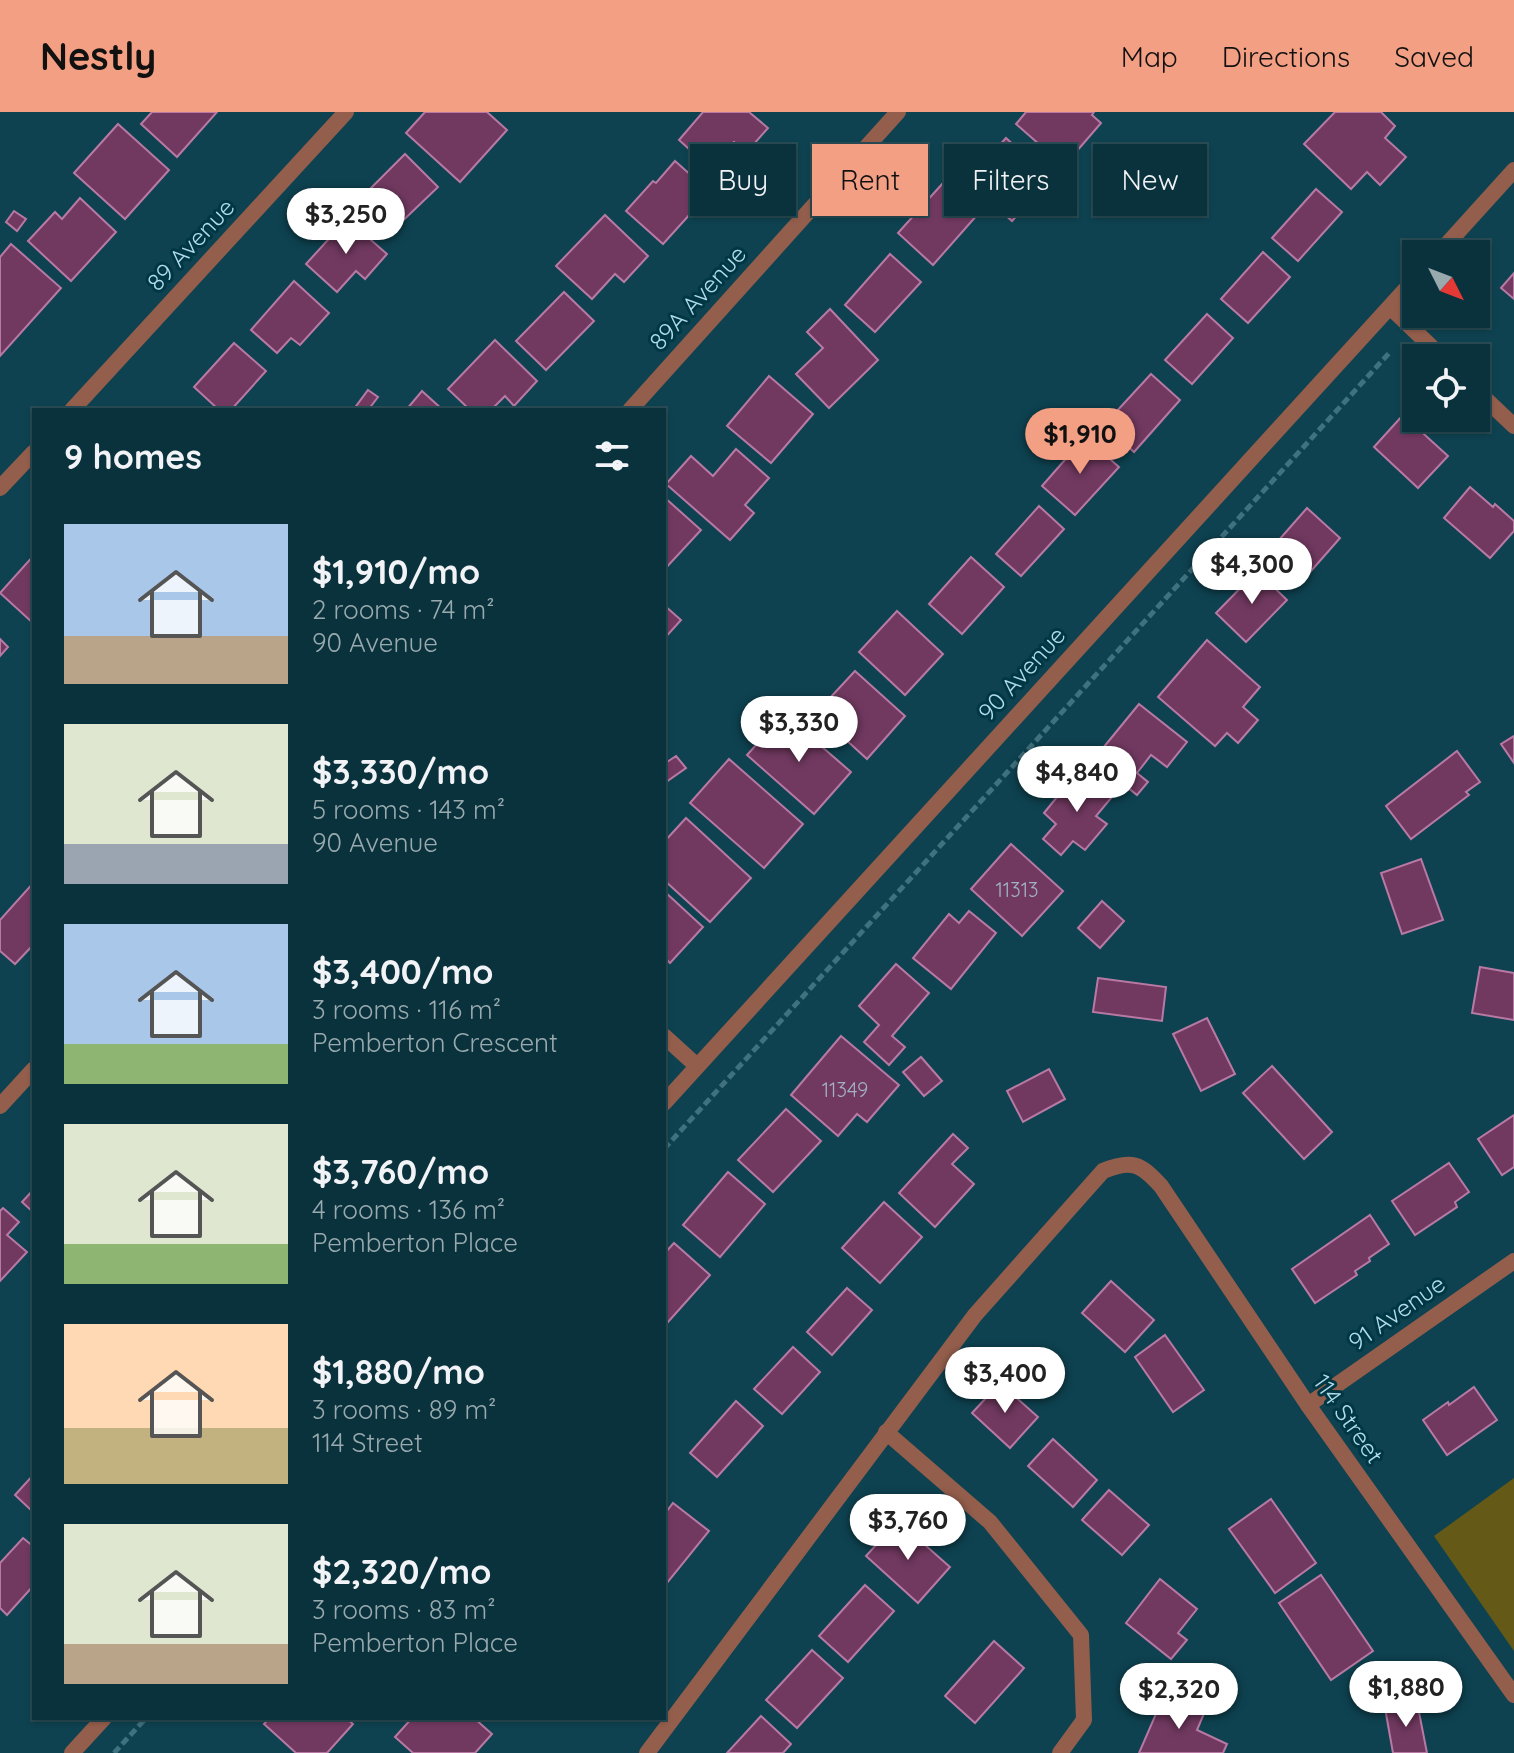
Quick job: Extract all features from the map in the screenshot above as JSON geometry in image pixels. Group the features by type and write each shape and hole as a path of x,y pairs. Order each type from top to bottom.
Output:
{"street":[{"name":"89 Avenue","path":"74,408 346,112"},
{"name":"89A Avenue","path":"632,408 898,112"},
{"path":"1451,240 1514,170"},
{"name":"90 Avenue","path":"666,1101 1402,294"},
{"path":"1390,307 1428,344"},
{"path":"1490,403 1514,426"},
{"path":"0,488 32,458"},
{"path":"666,1038 697,1066"},
{"path":"0,1106 32,1071"},
{"name":"114 Street","path":"886,1432 975,1315 1103,1171 1117,1165 1146,1168 1308,1405 1514,1695"},
{"name":"91 Avenue","path":"1308,1405 1514,1261"},
{"path":"647,1753 886,1432 990,1522 1081,1635 1084,1720 1060,1753"},
{"path":"72,1753 102,1720"}],"path":[{"path":"666,1147 1391,351"},
{"path":"114,1753 144,1720"}],"shaded area":[{"path":"1514,1478 1514,1651 1434,1536"}],"building":[{"path":"152,112 217,112 177,157 141,124"},
{"path":"425,112 487,112 507,130 460,182 406,133"},
{"path":"703,112 749,112 768,128 754,144 690,144 690,150 679,140"},
{"path":"1026,112 1094,112 1092,115 1101,123 1077,151 1077,144 1039,144 1016,124"},
{"path":"1335,112 1381,112 1395,126 1385,138 1406,157 1380,185 1367,172 1351,189 1304,144"},
{"path":"118,124 169,170 125,219 74,173"},
{"path":"405,154 438,187 392,231 360,199"},
{"path":"675,161 690,174 690,214 663,244 626,211 653,181 656,183"},
{"path":"943,183 944,216 976,216 933,265 898,233 913,216 928,216 928,200"},
{"path":"1316,189 1342,212 1298,261 1272,238"},
{"path":"80,198 116,232 71,281 28,241 55,212 62,219"},
{"path":"14,211 26,219 17,231 6,222"},
{"path":"605,215 648,256 624,282 615,274 592,299 556,266"},
{"path":"347,219 387,254 365,279 356,271 337,292 306,264"},
{"path":"11,244 61,288 0,356 0,257"},
{"path":"1263,252 1290,277 1248,323 1221,299"},
{"path":"890,254 921,282 875,332 845,305"},
{"path":"1514,273 1514,299 1501,288"},
{"path":"294,281 329,313 300,345 291,338 277,353 251,330"},
{"path":"564,292 594,321 546,370 516,341"},
{"path":"830,309 878,360 829,408 796,374 823,348 807,332"},
{"path":"1207,314 1233,338 1192,384 1165,360"},
{"path":"495,340 537,381 514,406 505,396 493,408 468,408 448,389"},
{"path":"234,343 266,371 233,408 217,408 194,387"},
{"path":"1151,374 1180,400 1134,452 1104,425"},
{"path":"769,376 813,414 771,463 727,426"},
{"path":"368,390 378,397 370,408 355,408"},
{"path":"422,391 441,408 408,408"},
{"path":"1402,416 1402,432 1422,432 1448,456 1418,488 1374,447"},
{"path":"1085,437 1119,467 1075,515 1042,486"},
{"path":"736,449 769,478 745,505 754,513 730,540 666,484 691,456 713,476"},
{"path":"1470,487 1514,521 1514,531 1490,558 1444,518"},
{"path":"666,499 701,530 666,568"},
{"path":"1039,506 1064,529 1021,576 996,554"},
{"path":"1307,508 1340,538 1304,579 1271,549"},
{"path":"32,557 32,622 0,593"},
{"path":"971,557 1004,587 962,634 929,604"},
{"path":"1257,571 1287,600 1246,642 1216,613"},
{"path":"666,607 681,620 666,637"},
{"path":"897,611 943,654 905,695 859,652"},
{"path":"0,639 8,647 0,656"},
{"path":"1207,640 1260,687 1243,707 1258,720 1238,743 1227,733 1215,746 1158,697"},
{"path":"855,671 905,716 867,759 833,728 845,715 828,700"},
{"path":"1139,704 1187,742 1167,767 1151,755 1137,773 1148,782 1137,795 1105,769 1114,758 1103,748"},
{"path":"784,714 851,772 814,814 747,755"},
{"path":"1514,736 1514,763 1501,744"},
{"path":"1457,751 1480,782 1466,792 1469,795 1411,839 1386,806"},
{"path":"676,756 686,768 666,782 666,763"},
{"path":"729,759 803,824 764,868 690,803"},
{"path":"1079,770 1112,797 1096,816 1107,824 1085,850 1073,841 1061,855 1043,839 1056,824 1044,813"},
{"path":"686,818 751,878 710,922 666,882 666,840"},
{"path":"1011,844 1063,891 1022,936 971,889"},
{"path":"1421,859 1443,920 1402,934 1381,873"},
{"path":"32,884 32,946 15,964 0,951 0,920"},
{"path":"666,893 703,927 670,963 666,959"},
{"path":"1102,901 1124,921 1100,948 1078,928"},
{"path":"969,911 996,933 951,989 913,958 949,914 959,923"},
{"path":"896,964 929,993 892,1036 905,1047 889,1065 864,1042 879,1025 859,1006"},
{"path":"1480,967 1514,973 1514,1020 1472,1013"},
{"path":"1098,978 1166,987 1162,1021 1093,1012"},
{"path":"1207,1018 1235,1074 1201,1091 1173,1034"},
{"path":"841,1036 899,1085 867,1122 857,1114 838,1136 791,1095"},
{"path":"921,1057 942,1081 924,1096 903,1072"},
{"path":"1272,1066 1332,1132 1304,1159 1243,1093"},
{"path":"1049,1069 1065,1099 1023,1122 1007,1091"},
{"path":"786,1109 821,1141 773,1192 738,1160"},
{"path":"1514,1115 1514,1167 1502,1175 1478,1139"},
{"path":"953,1134 968,1148 952,1164 974,1184 935,1227 899,1193"},
{"path":"1449,1163 1469,1192 1455,1202 1457,1207 1415,1235 1392,1201"},
{"path":"728,1172 765,1204 720,1257 683,1225"},
{"path":"32,1191 32,1211 22,1202"},
{"path":"884,1202 922,1237 880,1283 842,1248"},
{"path":"3,1208 19,1222 7,1235 27,1252 0,1281 0,1211"},
{"path":"1370,1215 1389,1244 1355,1271 1357,1275 1315,1303 1292,1269"},
{"path":"674,1243 710,1275 668,1322 666,1320 666,1252"},
{"path":"1111,1281 1154,1320 1125,1352 1082,1313"},
{"path":"847,1288 872,1310 832,1355 807,1332"},
{"path":"1165,1335 1204,1390 1173,1412 1135,1357"},
{"path":"793,1347 820,1372 782,1414 754,1389"},
{"path":"1000,1383 1038,1417 1010,1448 972,1413"},
{"path":"1474,1387 1497,1420 1447,1455 1423,1420"},
{"path":"736,1401 763,1426 717,1477 690,1453"},
{"path":"1053,1439 1097,1480 1073,1507 1028,1466"},
{"path":"32,1476 32,1511 15,1495"},
{"path":"1109,1490 1149,1525 1122,1555 1082,1520"},
{"path":"1271,1499 1316,1563 1275,1593 1229,1529"},
{"path":"673,1503 709,1531 667,1583 666,1582 666,1512"},
{"path":"898,1521 950,1567 918,1603 866,1556"},
{"path":"23,1538 32,1545 32,1587 7,1615 0,1608 0,1563"},
{"path":"1321,1575 1373,1651 1331,1680 1279,1603"},
{"path":"1160,1579 1197,1609 1178,1633 1187,1640 1171,1659 1126,1623"},
{"path":"865,1585 894,1611 848,1662 819,1636"},
{"path":"994,1641 1024,1668 975,1723 945,1696"},
{"path":"812,1650 843,1678 797,1728 766,1700"},
{"path":"1165,1693 1205,1711 1197,1730 1227,1744 1223,1753 1139,1753"},
{"path":"1417,1702 1427,1753 1393,1753 1385,1708"},
{"path":"761,1716 791,1744 783,1753 727,1753"},
{"path":"268,1720 348,1720 353,1724 327,1753 296,1753 264,1724"},
{"path":"410,1720 476,1720 492,1734 475,1753 413,1753 395,1737"}]}
